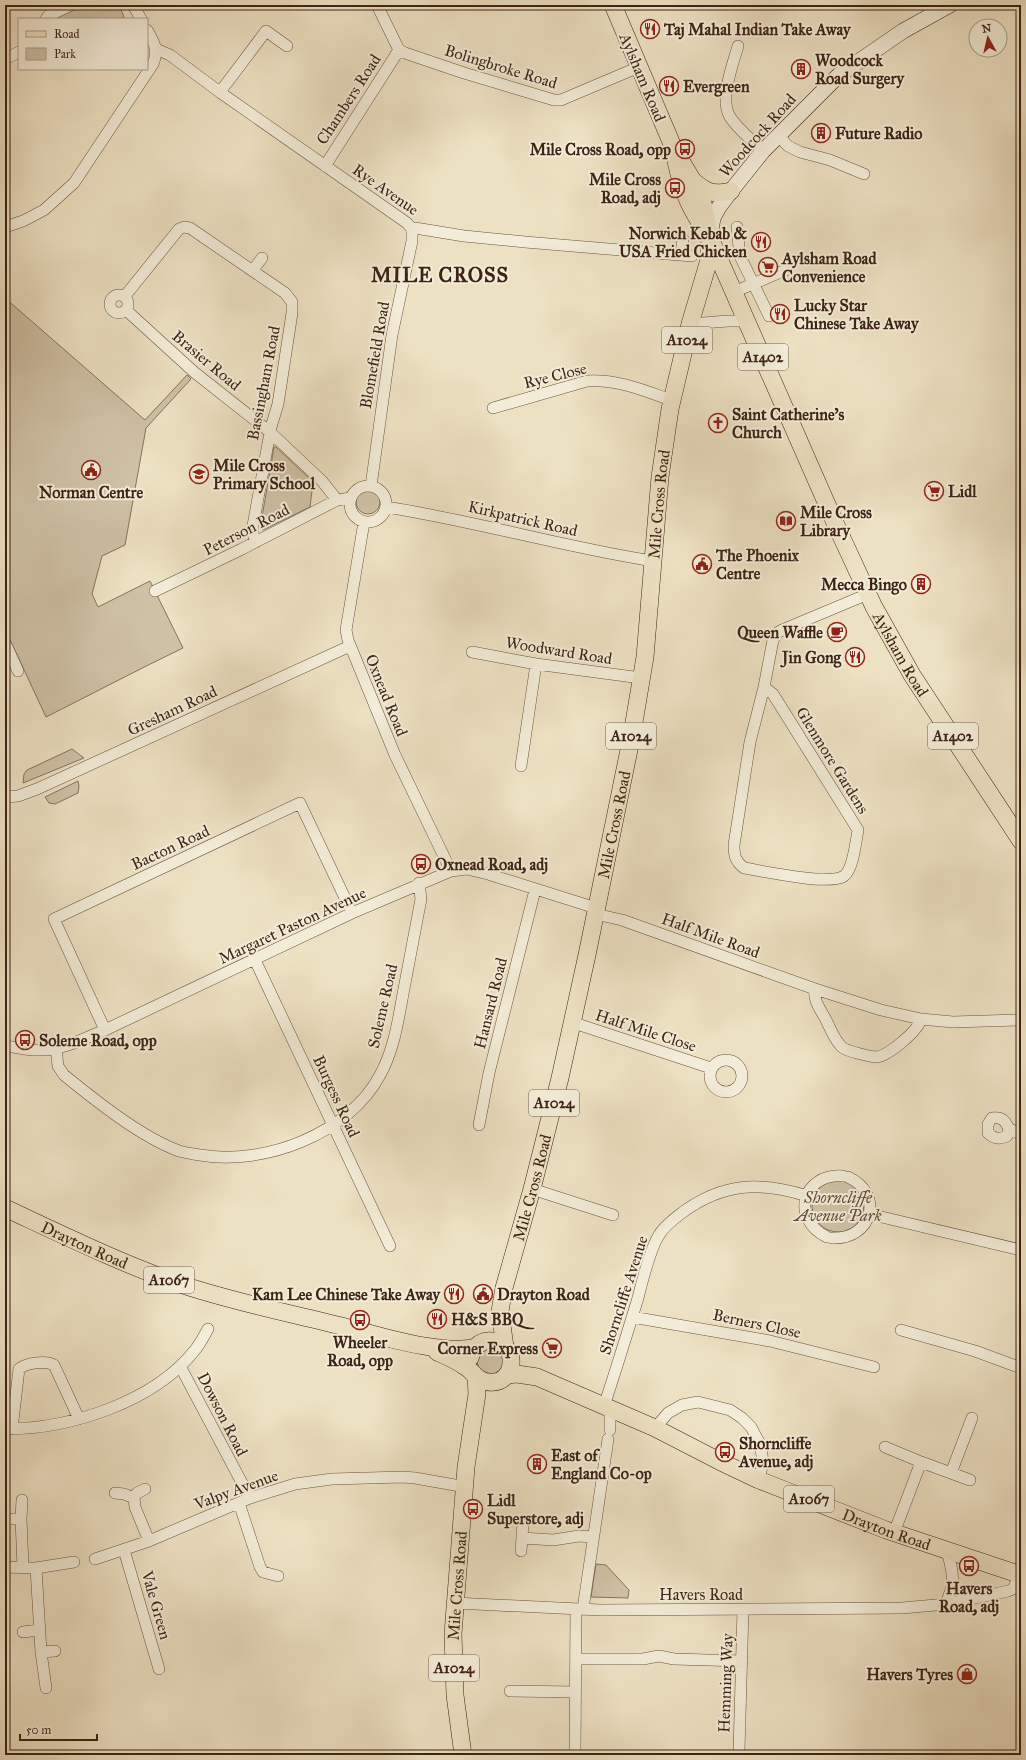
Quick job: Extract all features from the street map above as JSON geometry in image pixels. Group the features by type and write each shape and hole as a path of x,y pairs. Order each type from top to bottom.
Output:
{"main road":[{"name":"Aylsham Road","path":"613,5 674,149 693,181 705,210 710,238"},
{"name":"Aylsham Road","path":"674,149 681,186 692,212 710,238 840,534 882,622 912,675 1021,841"},
{"name":"A1402","path":"693,181 707,192 720,194 731,191"},
{"name":"Mile Cross Road","path":"508,1350 500,1312 504,1288 532,1189 560,1078 629,748 645,657 662,457 672,400 690,324 709,260 710,238"},
{"name":"Drayton Road","path":"5,1208 65,1236 184,1285 266,1309 422,1346 463,1350 488,1341 498,1342 537,1378"},
{"name":"Mile Cross Road","path":"476,1346 500,1312"},
{"name":"Drayton Road","path":"422,1346 453,1360 488,1382 517,1374 537,1378 655,1428 759,1480 894,1533 1020,1574"},
{"path":"474,1374 469,1361 476,1346"},
{"path":"503,1378 511,1367 508,1350"},
{"name":"Mile Cross Road","path":"463,1755 455,1695 453,1634 466,1487 466,1467 477,1394 474,1374"},
{"name":"Mile Cross Road","path":"474,1416 503,1378"}],"street":[{"path":"47,18 71,5"},
{"path":"133,5 138,18"},
{"path":"377,5 399,50"},
{"name":"Woodcock Road","path":"710,238 713,218 731,191 763,151 839,74 903,31 929,9 950,5"},
{"path":"220,92 266,31 287,46"},
{"path":"5,227 23,221 44,210 74,183 153,64 156,57 156,49 148,32"},
{"path":"738,46 725,94 726,107 729,116 763,151"},
{"name":"Rye Avenue","path":"156,49 170,55 324,166 407,223 412,229 525,242 687,255 683,239"},
{"name":"Bolingbroke Road","path":"399,50 464,73 554,100 561,100 639,67"},
{"name":"Chambers Road","path":"324,166 399,50"},
{"path":"5,59 18,52"},
{"path":"778,135 788,146 800,152 830,160 864,174"},
{"name":"Bassingham Road","path":"125,296 179,229 184,227 190,228 253,270 286,293 292,302 292,313 278,404 270,432 252,531 256,542"},
{"path":"737,227 740,256 769,316"},
{"name":"Blomefield Road","path":"371,486 392,335 413,235 412,229"},
{"path":"253,270 262,258"},
{"path":"734,292 788,269"},
{"path":"118,294 125,296 128,304 126,310 121,313 114,313 109,306 110,298 118,294"},
{"name":"Brasier Road","path":"126,310 194,372 270,432 322,481 337,500"},
{"path":"690,324 746,321"},
{"name":"Rye Close","path":"493,408 587,381 600,380 638,387 672,400"},
{"path":"351,498 350,505 352,513 357,519 364,522 378,519 383,514 386,507 385,498 379,490 371,486"},
{"name":"Peterson Road","path":"155,591 256,542 337,500 351,498 354,492 362,487 371,486"},
{"name":"Kirkpatrick Road","path":"386,507 432,514 602,553 653,561"},
{"name":"Oxnead Road","path":"364,522 346,630 350,646 395,755 451,871"},
{"name":"Glenmore Gardens","path":"764,687 773,694 858,830 850,868 844,876 835,880 821,880 744,868 737,863 734,856 736,830 750,742 764,687 773,640 777,634 868,594"},
{"name":"Gresham Road","path":"5,798 18,796 38,789 350,646"},
{"path":"7,648 9,661 18,671"},
{"name":"Woodward Road","path":"472,652 536,664 641,678"},
{"path":"521,766 536,664"},
{"name":"Bacton Road","path":"105,1030 54,919 300,803 352,913"},
{"name":"Margaret Paston Avenue","path":"5,1046 36,1050 56,1048 71,1044 105,1030 352,913 451,871 467,869 488,874 595,911"},
{"name":"Soleme Road","path":"56,1048 58,1066 64,1075 158,1143 182,1152 212,1157 255,1155 279,1149 308,1138 333,1125 362,1101 380,1076 392,1047 421,899 419,884"},
{"name":"Hansard Road","path":"479,1125 489,1073 535,890"},
{"name":"Half Mile Road","path":"595,911 815,989 880,1010 921,1019 953,1022 1021,1020"},
{"name":"Burgess Road","path":"255,960 390,1246"},
{"path":"815,989 815,1000 837,1042 847,1050 872,1056 885,1054 908,1037 920,1023 921,1019"},
{"name":"Half Mile Close","path":"572,1022 711,1068"},
{"path":"1009,1129 1018,1132 1021,1136"},
{"path":"846,1177 861,1185 866,1191 869,1198 869,1214 866,1223 855,1233 842,1239 829,1237 818,1232 811,1225 806,1216 805,1206 807,1196 811,1188 825,1178 846,1177"},
{"name":"Shorncliffe Avenue","path":"579,1609 593,1536 609,1435 607,1407 647,1265 658,1235 673,1220 698,1201 725,1190 750,1187 775,1187 807,1196"},
{"path":"532,1189 613,1215"},
{"path":"869,1214 1021,1250"},
{"name":"Berners Close","path":"632,1317 770,1341 874,1368"},
{"path":"80,1419 54,1365 50,1362 23,1366 19,1369 8,1429 56,1424 80,1419 127,1400 159,1383 180,1366 196,1349 208,1329"},
{"path":"902,1330 975,1351 1021,1368"},
{"name":"Dowson Road","path":"180,1366 250,1498"},
{"path":"655,1428 668,1413 682,1405 698,1402 730,1410 742,1418 751,1427 760,1444 763,1461 759,1480"},
{"path":"951,1473 972,1418"},
{"path":"885,1447 970,1480"},
{"path":"894,1533 921,1462"},
{"name":"Valpy Avenue","path":"95,1559 149,1542 250,1498 295,1484 332,1479 415,1478 466,1487"},
{"path":"145,1489 137,1493 134,1498 134,1507 149,1542"},
{"path":"115,1493 124,1494 134,1498"},
{"path":"22,1500 21,1520 23,1568"},
{"path":"239,1503 260,1567 264,1572 278,1576"},
{"path":"5,1519 21,1520"},
{"path":"521,1551 523,1523"},
{"path":"522,1538 553,1540 579,1536 593,1536"},
{"name":"Vale Green","path":"124,1550 159,1669"},
{"path":"947,1551 952,1573 952,1585 947,1604"},
{"path":"5,1568 36,1568 74,1562"},
{"path":"36,1568 39,1630 46,1688"},
{"name":"Havers Road","path":"455,1603 579,1609 743,1610 902,1608 947,1604 1008,1591 1013,1588 1020,1574"},
{"path":"575,1755 575,1692 579,1609"},
{"name":"Hemming Way","path":"736,1755 739,1751 743,1610"},
{"path":"23,1632 39,1630"},
{"path":"41,1652 55,1651"},
{"path":"576,1659 643,1660 660,1656 674,1659 742,1661"},
{"path":"510,1691 575,1692"}],"green space":[{"path":"77,5 119,5 124,17 122,18 52,18"},
{"path":"5,298 145,420 187,375 191,379 146,428 125,545 102,556 92,594 98,607 150,581 183,648 46,717 5,629"},
{"path":"274,447 276,447 313,482 310,507 263,530 260,529"},
{"path":"368,490 373,491 379,497 379,507 373,513 368,514 363,513 357,507 356,502 357,497 363,491"},
{"path":"72,749 84,758 23,783 24,774 27,770"},
{"path":"78,781 78,793 55,804 49,803 45,797"},
{"name":"Shorncliffe Avenue Park","path":"838,1180 848,1182 856,1188 862,1196 864,1206 862,1216 856,1224 848,1230 838,1232 828,1230 820,1224 814,1216 812,1206 814,1196 820,1188 828,1182"},
{"path":"491,1347 503,1353 504,1367 495,1375 487,1375 479,1368 477,1362 479,1354"},
{"path":"596,1564 606,1565 629,1590 628,1598 591,1597"}],"place":[{"name":"Taj Mahal Indian Take Away","path":"650,29"},
{"name":"Woodcock Road Surgery","path":"801,69"},
{"name":"Evergreen","path":"669,86"},
{"name":"Future Radio","path":"821,133"},
{"name":"Mile Cross Road, opp","path":"685,149"},
{"name":"Mile Cross Road, adj","path":"675,188"},
{"name":"Norwich Kebab & USA Fried Chicken","path":"761,242"},
{"name":"Aylsham Road Convenience","path":"768,267"},
{"name":"Lucky Star Chinese Take Away","path":"780,314"},
{"name":"Saint Catherine's Church","path":"718,423"},
{"name":"Norman Centre","path":"91,470"},
{"name":"Mile Cross Primary School","path":"199,474"},
{"name":"Lidl","path":"934,491"},
{"name":"Mile Cross Library","path":"786,521"},
{"name":"The Phoenix Centre","path":"702,564"},
{"name":"Mecca Bingo","path":"921,584"},
{"name":"Queen Waffle","path":"837,632"},
{"name":"Jin Gong","path":"855,657"},
{"name":"Oxnead Road, adj","path":"421,864"},
{"name":"Soleme Road, opp","path":"25,1040"},
{"name":"Kam Lee Chinese Take Away","path":"454,1294"},
{"name":"Drayton Road","path":"483,1294"},
{"name":"H&S BBQ","path":"437,1319"},
{"name":"Wheeler Road, opp","path":"360,1320"},
{"name":"Corner Express","path":"552,1348"},
{"name":"Shorncliffe Avenue, adj","path":"725,1452"},
{"name":"East of England Co-op","path":"537,1464"},
{"name":"Lidl Superstore, adj","path":"473,1509"},
{"name":"Havers Road, adj","path":"969,1566"},
{"name":"Havers Tyres","path":"967,1674"}],"district":[{"name":"MILE CROSS","path":"440,275"}]}
